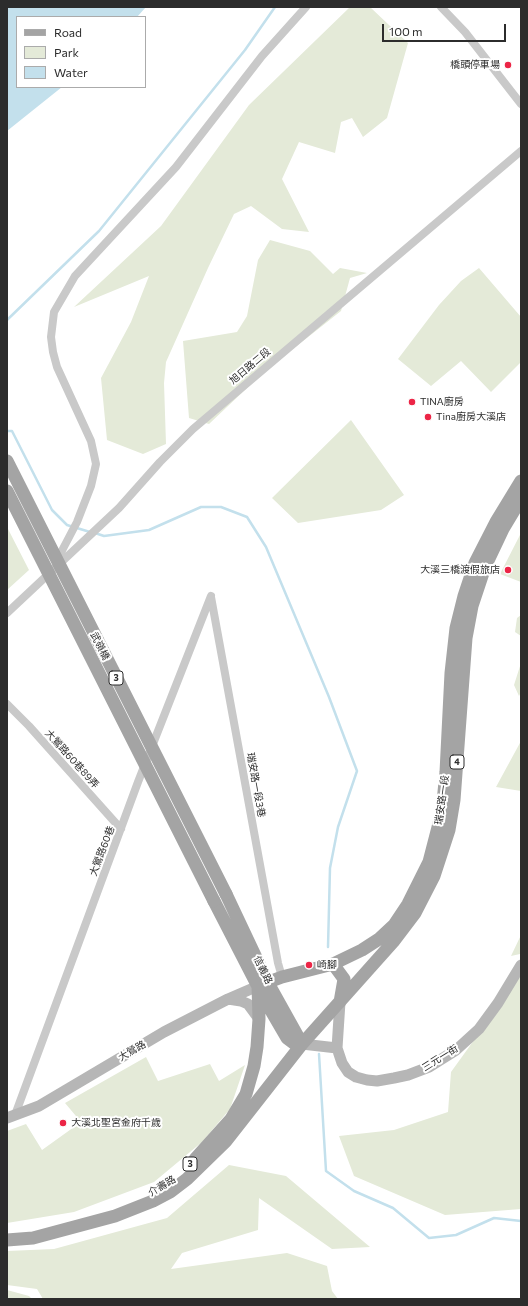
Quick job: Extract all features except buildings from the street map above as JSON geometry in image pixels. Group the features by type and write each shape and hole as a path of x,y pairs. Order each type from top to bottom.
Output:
{"main road":[{"name":"武嶺橋","path":"7,461 226,894"},
{"name":"瑞安路一段","path":"263,985 282,977 333,964 362,950 379,939 394,925 408,904 429,862 442,812 446,772 451,673 458,621 464,596 475,563 496,522 521,481"},
{"name":"武嶺橋","path":"7,491 214,901"},
{"name":"瑞安路一段","path":"302,1044 393,942 415,913 434,876 449,830 454,800 463,665 472,606 485,567 503,528 521,499"},
{"name":"信義路","path":"226,894 263,985"},
{"name":"信義路","path":"214,901 263,985"},
{"path":"333,964 344,979 340,1002"},
{"path":"263,985 287,1038 295,1044 302,1044"},
{"name":"介壽路","path":"7,1233 17,1233 38,1229 113,1208 152,1193 170,1183 181,1174 213,1141 231,1119 246,1094 255,1059 263,985"},
{"name":"介壽路","path":"7,1240 33,1238 115,1216 140,1207 170,1192 187,1179 226,1141 302,1044"}],"street":[{"path":"52,570 77,522 91,486 96,464 91,441 57,367 51,337 54,312 75,276 176,167 262,56 306,7"},
{"path":"441,7 465,32 521,104"},
{"name":"旭日路二段","path":"7,613 102,525 176,445 193,429 521,150"},
{"name":"大鶯路60巷","path":"11,1116 211,596"},
{"name":"瑞安路一段3巷","path":"211,596 276,955 282,977"},
{"name":"大鶯路60巷89弄","path":"7,704 121,829"},
{"name":"三元一街","path":"340,1002 337,1048 342,1063 348,1072 356,1077 367,1080 377,1081 394,1078 408,1075 429,1067 456,1050 479,1029 498,1003 521,965"},
{"name":"大鶯路","path":"11,1116 39,1106 164,1032 228,998 263,985"},
{"path":"228,998 248,1004 259,1019"},
{"path":"302,1044 337,1048"}],"green space":[{"path":"350,7 370,7 408,43 387,118 363,137 352,118 341,122 335,153 299,142 282,179 309,232 282,229 251,206 234,214 166,362 164,383 166,444 143,454 107,440 101,378 131,322 149,276 74,307 161,226 249,105"},
{"path":"270,240 310,251 333,274 340,268 367,273 350,278 341,311 265,371 209,424 189,418 183,341 237,332 247,316 258,260"},
{"path":"479,268 521,317 521,362 491,392 461,361 431,386 398,359 439,305 461,281"},
{"path":"351,420 404,495 381,510 298,523 272,498"},
{"path":"7,527 29,570 7,590"},
{"path":"521,533 521,582 500,574"},
{"path":"521,615 521,636 515,632 517,618"},
{"path":"521,663 521,692 519,696 514,685"},
{"path":"521,741 521,791 496,787"},
{"path":"521,935 521,952 520,954 511,956"},
{"path":"521,975 521,1209 445,1215 354,1176 339,1136 394,1130 448,1112 451,1072"},
{"path":"146,1057 158,1081 210,1064 219,1081 245,1065 230,1109 202,1142 154,1182 74,1212 7,1223 7,1131 26,1124 42,1150 81,1122 65,1103"},
{"path":"229,1165 286,1176 370,1247 332,1249 259,1198 258,1230 182,1253 171,1269 287,1253 327,1266 332,1291 338,1299 43,1299 37,1289 7,1285 7,1251 54,1249 167,1218"},
{"path":"7,1290 29,1296 32,1299 7,1299"}],"water":[{"path":"7,7 146,7 138,16 16,16 16,88 61,88 7,131"}],"waterway":[{"path":"7,320 99,231 245,50 275,7"},
{"path":"7,431 12,431 52,510 67,525 90,532"},
{"path":"95,533 104,536 149,530 201,507 221,507 247,517 266,547 329,697 357,771 338,827 330,868 328,947"},
{"path":"319,1054 326,1171 354,1191 393,1208 429,1238 456,1235 494,1218 521,1221"}],"place":[{"name":"橋頭停車場","path":"508,65"},
{"name":"TINA廚房","path":"412,402"},
{"name":"Tina廚房大溪店","path":"428,417"},
{"name":"大溪三橋渡假旅店","path":"508,570"},
{"name":"崎腳","path":"309,965"},
{"name":"大溪北聖宮金府千歲","path":"63,1123"}]}
